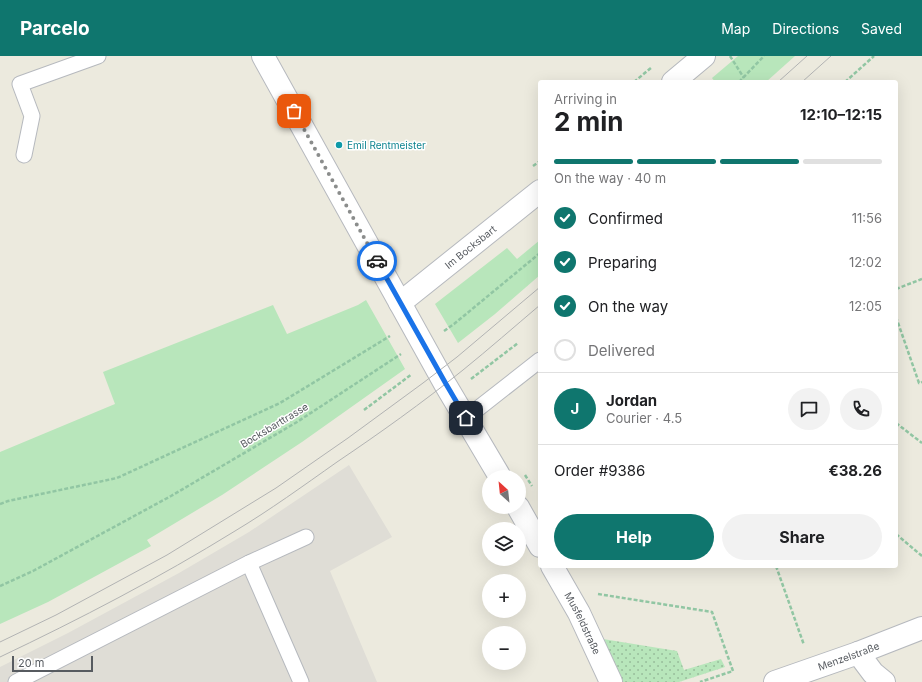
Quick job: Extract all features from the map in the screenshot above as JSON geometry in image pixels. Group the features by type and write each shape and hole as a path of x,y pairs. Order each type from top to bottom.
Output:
{"street":[{"path":"263,56 400,303 496,470"},
{"path":"675,80 704,56"},
{"name":"Im Bocksbart","path":"400,303 538,193"},
{"path":"522,514 538,542"},
{"name":"Musfeldstraße","path":"553,568 579,613 611,682"},
{"name":"Menzelstraße","path":"775,682 858,653 922,628"},
{"path":"858,653 873,673 884,682"}],"lane":[{"path":"24,155 32,116 20,84 98,56"},
{"path":"466,418 538,362"},
{"path":"16,682 249,564 306,538"},
{"path":"249,564 296,680"}],"path":[{"path":"730,56 744,78"},
{"path":"742,80 764,56"},
{"path":"847,80 874,56"},
{"path":"636,80 654,65"},
{"name":"Bocksbarttrasse","path":"0,586 33,571 171,496 297,422 422,342 443,332 538,255"},
{"path":"898,288 922,279"},
{"path":"898,323 919,383 922,382"},
{"path":"0,504 117,478 280,403 394,333"},
{"path":"469,380 518,343"},
{"path":"364,410 416,372"},
{"path":"898,425 922,443"},
{"path":"898,536 922,556"},
{"path":"777,568 804,646"},
{"path":"595,594 712,612 733,671 700,682"}],"shaded area":[{"path":"349,465 392,537 330,571 377,682 0,682 0,667 68,633 179,573 249,532"}],"green space":[{"path":"738,56 795,56 768,80 714,80 712,78"},
{"path":"538,242 538,277 495,314 458,343 435,304 507,248 517,259"},
{"path":"366,300 405,369 302,442 222,495 147,540 151,546 48,602 0,624 0,452 115,404 103,372 273,305 287,334 358,305"},
{"path":"603,639 677,651 684,670 721,659 725,667 679,682 622,682"}],"tram line":[{"path":"780,80 807,56"},
{"path":"804,80 831,56"},
{"path":"0,642 56,615 167,555 276,488 423,383 457,357 538,289"},
{"path":"0,657 60,628 148,582 261,515 369,440 448,382 538,307"}],"way so far":[{"path":"294,111 377,261"}],"place":[{"name":"Emil Rentmeister","path":"339,145"}],"route":[{"path":"377,261 466,418"}]}
